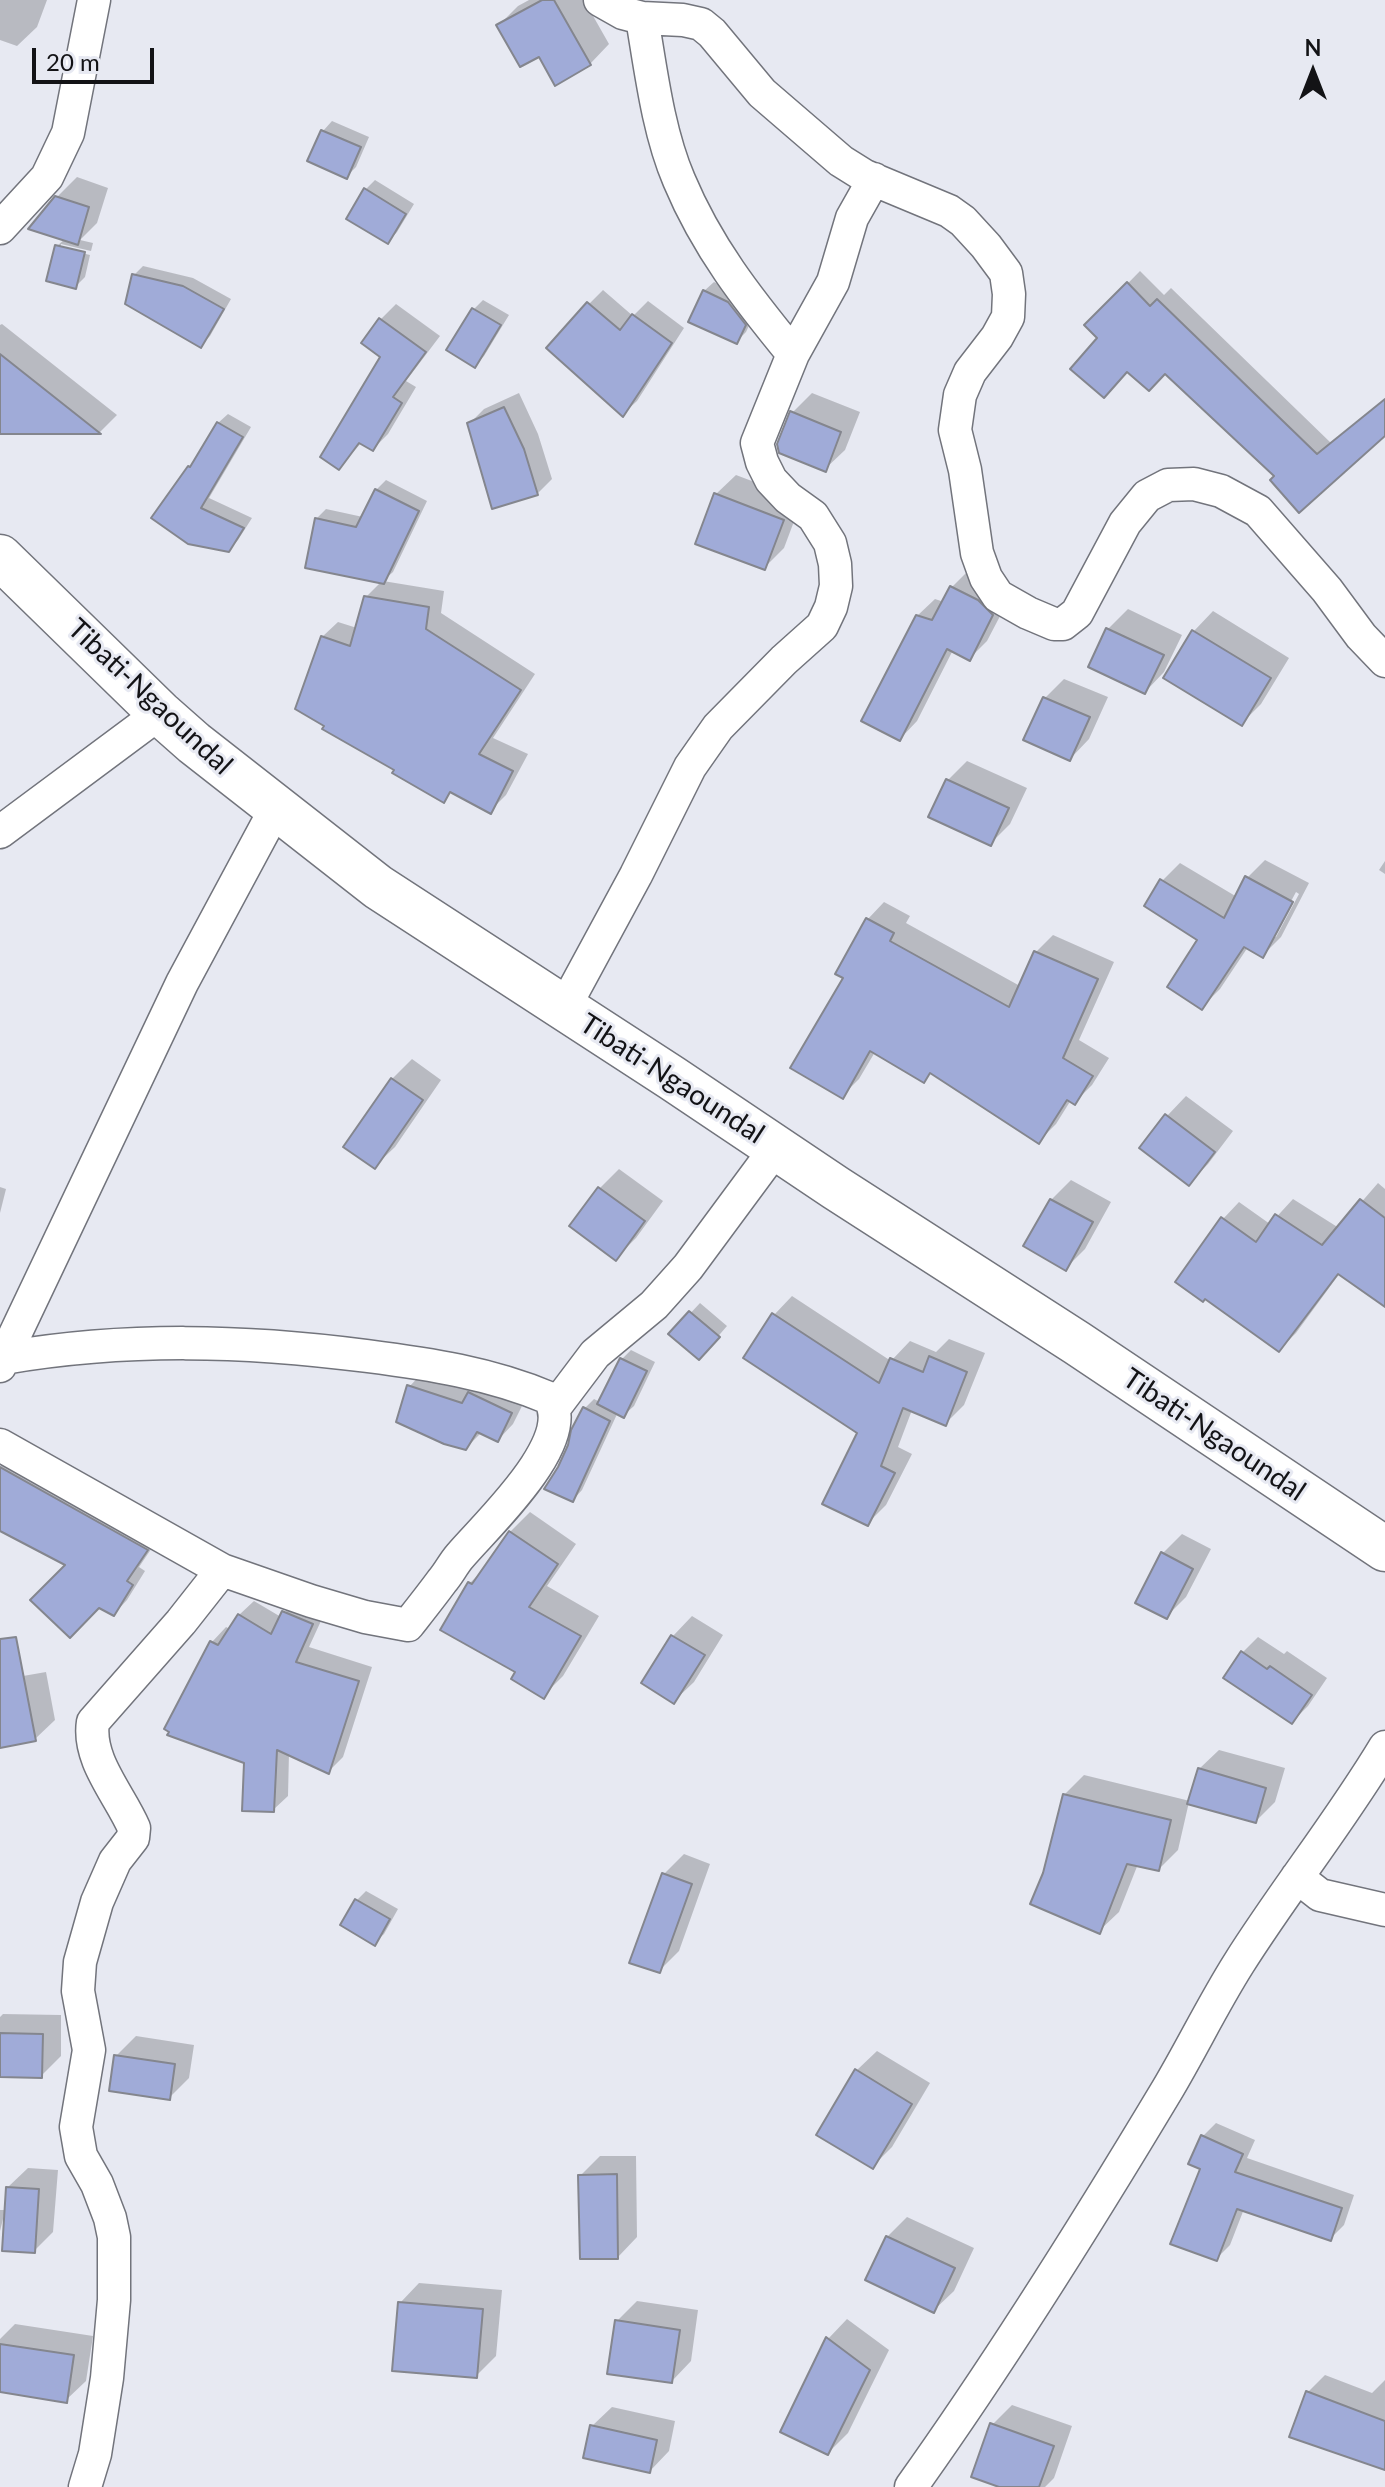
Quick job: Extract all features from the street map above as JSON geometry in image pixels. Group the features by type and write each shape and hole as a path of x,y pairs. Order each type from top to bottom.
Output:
{"highway":[{"name":"Tibati-Ngaoundal","path":"0,557 194,743 378,887 1077,1343 1385,1549"}],"street":[{"path":"0,228 47,177 68,133 94,0"},
{"path":"600,0 623,13 642,18 701,24 762,93 841,161 874,179 949,211 986,246 1006,273 1008,317 970,372 960,395 955,430 965,470 977,553 986,578 998,596 1028,613 1054,624 1063,624 1077,613 1125,523 1147,496 1168,485 1194,484 1221,491 1258,511 1385,661"},
{"path":"642,18 655,98 678,177 726,269 793,354"},
{"path":"564,1008 690,767 718,727 822,626 831,607 836,586 830,543 813,516 788,498 771,480 757,443 793,354 833,282 852,218 874,179"},
{"path":"0,832 160,713"},
{"path":"2,1362 182,983 276,808"},
{"path":"0,1445 222,1570 365,1617 408,1625 457,1559 504,1509 534,1470 554,1430 555,1407 595,1354 654,1305 688,1267 776,1148"},
{"path":"2,1362 63,1348 206,1342 296,1347 485,1375 549,1398 555,1407"},
{"path":"85,2487 95,2454 107,2378 114,2300 114,2237 97,2184 81,2156 76,2127 89,2050 78,1991 80,1962 97,1902 115,1861 133,1838 134,1828 103,1769 91,1734 93,1722 222,1570"},
{"path":"911,2487 977,2394 1044,2290 1169,2086 1237,1965 1385,1747"},
{"path":"1297,1877 1320,1895 1385,1910"}],"building":[{"path":"542,0 554,0 591,65 555,86 539,57 520,67 496,25"},
{"path":"321,130 361,147 347,179 307,161"},
{"path":"364,188 406,214 388,244 346,219"},
{"path":"55,196 89,207 78,245 28,229"},
{"path":"55,245 85,252 76,289 46,281"},
{"path":"132,274 183,286 224,309 201,348 125,304"},
{"path":"1127,282 1150,306 1157,299 1317,454 1385,399 1385,436 1299,513 1270,480 1274,476 1165,374 1149,391 1127,372 1104,398 1070,369 1097,338 1084,325"},
{"path":"703,290 728,302 746,325 737,344 688,322"},
{"path":"587,302 620,330 632,314 672,343 623,417 546,348"},
{"path":"472,308 501,325 475,368 446,350"},
{"path":"379,318 426,352 393,397 402,403 373,451 359,443 339,470 320,457 380,357 361,343"},
{"path":"0,354 101,434 0,434"},
{"path":"504,407 524,449 538,495 492,509 467,423"},
{"path":"790,411 841,432 826,472 779,453 777,444"},
{"path":"217,422 243,437 201,508 244,528 229,552 188,544 151,518 190,467"},
{"path":"375,489 419,511 384,584 305,568 315,518 356,527"},
{"path":"714,493 784,520 765,570 695,544"},
{"path":"950,586 978,600 993,615 970,661 947,649 900,741 861,721 916,615 932,620"},
{"path":"364,596 429,607 426,629 521,690 479,754 513,771 491,814 450,792 444,803 322,729 324,726 295,709 321,636 350,646"},
{"path":"1106,628 1164,655 1145,694 1088,667"},
{"path":"1192,630 1271,678 1242,726 1163,678"},
{"path":"1043,697 1090,717 1070,761 1023,740"},
{"path":"946,779 1009,808 991,846 928,817"},
{"path":"1245,876 1293,902 1263,958 1244,947 1202,1010 1167,987 1197,940 1144,906 1160,879 1224,918"},
{"path":"866,918 894,933 890,941 1009,1007 1034,951 1098,979 1063,1058 1093,1076 1075,1105 1067,1100 1039,1144 930,1073 924,1083 870,1051 843,1099 790,1068 843,978 835,974"},
{"path":"391,1078 423,1100 375,1169 343,1147"},
{"path":"1165,1114 1215,1152 1189,1186 1139,1148"},
{"path":"598,1187 645,1221 616,1261 569,1226"},
{"path":"1050,1199 1093,1222 1066,1271 1023,1246"},
{"path":"1360,1199 1385,1218 1385,1307 1338,1274 1279,1352 1205,1299 1203,1302 1175,1282 1221,1217 1256,1242 1275,1214 1322,1245"},
{"path":"689,1311 720,1337 699,1360 668,1334"},
{"path":"772,1313 879,1383 890,1358 923,1372 929,1356 967,1372 946,1426 903,1408 881,1466 895,1473 868,1526 822,1504 857,1433 743,1358"},
{"path":"620,1358 647,1371 624,1418 597,1404"},
{"path":"407,1385 462,1403 468,1392 512,1413 498,1442 477,1432 466,1450 444,1444 396,1422"},
{"path":"583,1407 610,1421 573,1502 544,1489 558,1467"},
{"path":"0,1467 148,1550 127,1581 133,1585 114,1616 99,1608 70,1638 30,1600 65,1565 0,1531"},
{"path":"509,1531 558,1564 529,1607 581,1636 544,1699 511,1679 515,1672 440,1630 468,1582 472,1584"},
{"path":"1161,1552 1193,1569 1167,1619 1135,1603"},
{"path":"282,1611 313,1624 296,1662 359,1681 329,1774 277,1750 274,1812 242,1811 244,1763 167,1735 169,1732 164,1729 210,1641 218,1645 238,1614 271,1634"},
{"path":"671,1635 705,1655 674,1704 641,1683"},
{"path":"16,1637 36,1741 0,1748 0,1639"},
{"path":"1241,1651 1267,1669 1270,1666 1312,1695 1292,1724 1223,1678"},
{"path":"1198,1768 1266,1788 1256,1823 1187,1804"},
{"path":"1063,1794 1171,1820 1159,1871 1127,1864 1100,1934 1030,1904 1043,1873"},
{"path":"662,1873 692,1884 660,1973 629,1963"},
{"path":"355,1899 390,1919 375,1946 340,1925"},
{"path":"0,2033 43,2034 42,2078 0,2077"},
{"path":"114,2055 175,2064 170,2100 109,2091"},
{"path":"855,2069 912,2104 873,2169 816,2135"},
{"path":"1201,2135 1243,2154 1235,2172 1342,2208 1331,2241 1237,2209 1217,2261 1170,2244 1200,2169 1188,2164"},
{"path":"617,2174 618,2259 580,2259 578,2175"},
{"path":"6,2187 39,2189 35,2253 2,2251"},
{"path":"886,2236 955,2268 934,2313 865,2280"},
{"path":"398,2302 483,2309 477,2378 392,2371"},
{"path":"615,2320 680,2330 672,2383 607,2374"},
{"path":"826,2337 870,2370 828,2455 780,2432"},
{"path":"0,2344 74,2355 67,2403 0,2392"},
{"path":"1306,2391 1385,2421 1385,2470 1289,2437"},
{"path":"990,2423 1054,2446 1039,2487 999,2487 971,2477"},
{"path":"590,2425 657,2440 650,2473 583,2458"}]}
